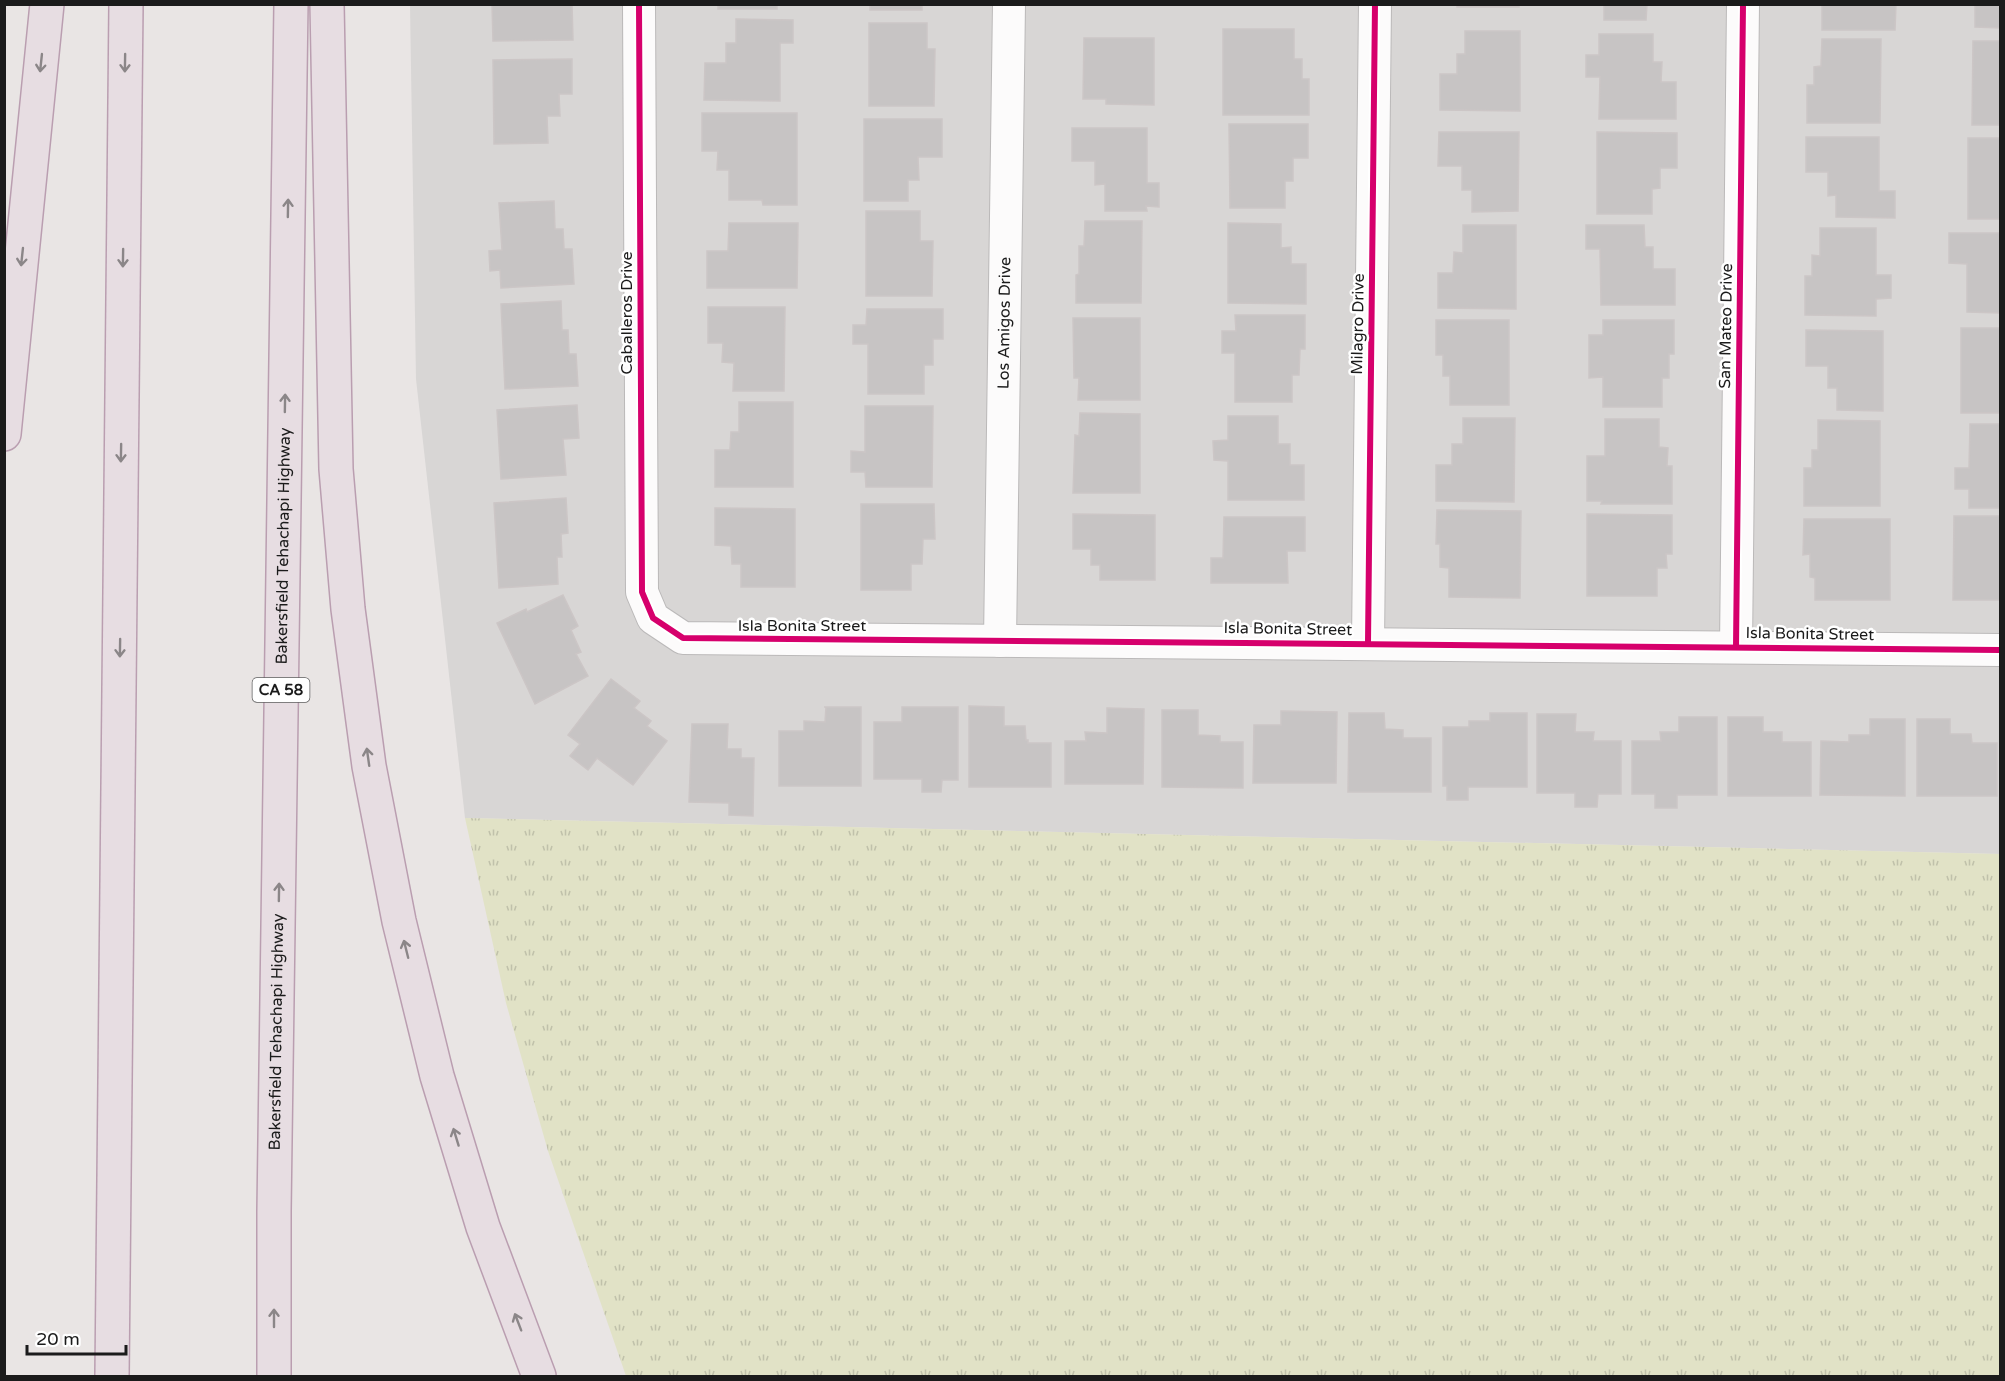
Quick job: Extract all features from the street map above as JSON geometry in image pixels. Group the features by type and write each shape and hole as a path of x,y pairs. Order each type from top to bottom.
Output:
{"highway":[{"path":"4,434 47,4"},
{"path":"112,1377 126,4"},
{"name":"Bakersfield Tehachapi Highway","path":"274,1377 274,1211 291,4"},
{"path":"327,4 336,469 348,609 369,766 399,921 437,1076 483,1227 539,1377"}],"street":[{"name":"Caballeros Drive","path":"639,4 642,592 653,618"},
{"name":"Los Amigos Drive","path":"1000,641 1009,4"},
{"name":"Milagro Drive","path":"1368,643 1375,4"},
{"name":"San Mateo Drive","path":"1736,647 1743,4"},
{"name":"Isla Bonita Street","path":"653,618 683,638 2001,650"}],"shaded area":[{"path":"410,5 2000,5 2000,854 465,818 416,379"}],"green space":[{"path":"465,818 2000,854 2000,1376 626,1376 548,1151 506,1003"}],"building":[{"path":"492,4 572,4 573,40 493,41"},
{"path":"718,4 777,4 777,9 718,9"},
{"path":"870,4 922,4 922,10 870,10"},
{"path":"1457,4 1519,4 1519,7 1457,7"},
{"path":"1604,4 1647,4 1646,20 1604,20"},
{"path":"1822,4 1896,4 1895,30 1822,30"},
{"path":"1975,4 2000,4 2000,28 1975,27"},
{"path":"736,19 793,20 793,43 780,43 780,101 704,100 705,63 726,63 726,43 736,43"},
{"path":"869,23 927,23 927,49 935,49 934,106 869,106"},
{"path":"1223,29 1294,29 1294,59 1302,59 1302,79 1309,79 1309,115 1223,115"},
{"path":"1465,31 1520,31 1520,111 1440,110 1440,74 1457,74 1457,54 1465,54"},
{"path":"1599,34 1653,34 1653,62 1662,62 1661,82 1676,82 1676,119 1599,119 1600,77 1586,77 1586,55 1599,55"},
{"path":"1084,38 1154,38 1154,105 1106,104 1106,99 1083,99"},
{"path":"1822,39 1881,39 1880,123 1807,123 1807,85 1814,85 1814,67 1821,66"},
{"path":"1973,41 2000,41 2000,125 1972,125"},
{"path":"572,59 572,94 559,94 560,116 547,116 548,143 494,144 493,60"},
{"path":"702,113 797,113 797,205 763,205 762,200 729,200 729,170 717,170 718,151 702,151"},
{"path":"864,119 942,119 942,157 918,157 919,180 908,180 908,201 864,201"},
{"path":"1229,124 1308,124 1308,158 1293,158 1293,181 1285,181 1285,208 1230,208"},
{"path":"1072,128 1147,128 1147,183 1159,183 1159,207 1146,206 1147,211 1105,211 1105,184 1095,185 1095,161 1072,161"},
{"path":"1439,132 1519,132 1518,211 1472,212 1472,190 1462,190 1462,166 1438,166"},
{"path":"1597,132 1677,133 1677,168 1660,168 1660,188 1652,189 1652,214 1597,214"},
{"path":"1806,137 1879,137 1879,191 1895,191 1895,218 1836,217 1836,195 1828,196 1828,172 1806,172"},
{"path":"1968,138 2000,138 2000,219 1968,219"},
{"path":"554,201 555,229 563,229 564,249 572,249 574,284 501,288 500,270 490,271 489,251 502,250 499,203"},
{"path":"866,211 920,211 920,241 933,241 932,296 866,296"},
{"path":"1085,221 1142,221 1141,303 1076,303 1079,246 1084,246"},
{"path":"729,223 798,223 797,288 707,288 707,251 728,251"},
{"path":"1228,223 1281,224 1281,248 1291,247 1291,264 1306,264 1306,304 1228,303"},
{"path":"1463,225 1516,225 1516,309 1438,308 1438,273 1453,273 1454,252 1463,253"},
{"path":"1586,225 1644,225 1645,247 1653,247 1653,269 1675,269 1675,305 1601,305 1600,249 1586,249"},
{"path":"1820,228 1876,228 1876,275 1891,275 1891,298 1876,299 1876,316 1805,315 1805,276 1812,276 1812,255 1820,256"},
{"path":"1949,233 2000,233 2000,313 1967,312 1967,264 1949,263"},
{"path":"561,301 562,330 568,330 569,354 576,354 578,386 505,389 501,304"},
{"path":"708,307 785,307 784,391 733,391 734,363 722,362 723,343 708,343"},
{"path":"867,309 943,309 943,339 933,339 933,365 924,365 924,394 868,394 868,344 853,344 853,325 866,325"},
{"path":"1235,315 1305,315 1305,349 1300,349 1299,375 1292,375 1292,402 1235,402 1235,353 1222,353 1222,331 1236,331"},
{"path":"1073,318 1140,318 1140,400 1078,400 1079,378 1074,378"},
{"path":"1436,320 1509,320 1509,405 1450,405 1450,376 1443,376 1443,355 1436,355"},
{"path":"1603,320 1674,320 1674,354 1669,354 1669,378 1662,378 1662,407 1603,407 1603,377 1589,378 1589,335 1603,335"},
{"path":"1961,328 2000,328 2000,413 1961,413"},
{"path":"1806,330 1883,331 1883,411 1837,410 1837,388 1828,388 1828,366 1806,366"},
{"path":"739,402 793,402 793,487 715,487 715,450 730,450 731,432 739,432"},
{"path":"577,405 579,438 563,439 566,475 501,479 497,410"},
{"path":"865,406 933,406 932,487 866,487 865,472 851,472 851,451 865,452"},
{"path":"1080,413 1140,414 1140,493 1073,493 1075,435 1079,436"},
{"path":"1228,416 1278,416 1278,444 1290,444 1290,465 1304,465 1304,500 1228,500 1228,461 1214,460 1213,441 1228,440"},
{"path":"1463,418 1515,418 1514,502 1436,501 1436,465 1452,465 1452,444 1463,444"},
{"path":"1605,419 1659,419 1659,447 1668,448 1667,466 1672,466 1672,504 1601,504 1602,501 1587,501 1587,456 1605,456"},
{"path":"1818,420 1880,421 1880,506 1804,506 1804,468 1812,468 1812,450 1818,450"},
{"path":"1970,424 2000,424 2000,508 1969,508 1969,489 1955,489 1955,468 1969,468"},
{"path":"566,498 568,533 561,534 562,557 557,557 558,584 499,588 494,503"},
{"path":"861,504 934,504 935,539 923,539 922,564 911,564 911,590 861,590"},
{"path":"715,508 795,509 795,587 741,587 741,564 732,564 731,546 715,545"},
{"path":"1437,510 1521,511 1520,598 1449,597 1449,568 1440,567 1440,544 1436,544"},
{"path":"1073,514 1155,515 1155,580 1100,580 1100,565 1091,565 1091,549 1073,549"},
{"path":"1587,514 1672,515 1672,554 1666,554 1667,568 1657,568 1657,596 1587,596"},
{"path":"1954,516 2000,516 2000,600 1953,600"},
{"path":"1224,517 1305,517 1305,551 1287,551 1288,583 1211,583 1211,558 1223,558"},
{"path":"1804,519 1890,519 1890,600 1815,600 1815,578 1810,577 1810,554 1803,555"},
{"path":"563,595 578,626 571,630 581,652 576,654 588,676 535,704 497,623"},
{"path":"611,679 640,701 634,708 651,721 647,726 667,741 633,785 597,758 588,770 570,756 580,744 568,735"},
{"path":"969,706 1004,707 1004,726 1025,726 1028,743 1051,743 1051,787 969,787"},
{"path":"826,707 861,707 861,786 779,786 779,731 804,731 804,721 825,722"},
{"path":"902,707 958,707 958,780 942,780 941,792 922,792 922,779 874,779 874,722 902,722"},
{"path":"1107,708 1144,709 1143,784 1065,784 1065,741 1086,741 1085,732 1107,733"},
{"path":"1162,710 1198,710 1198,735 1220,736 1220,742 1243,742 1243,788 1162,787"},
{"path":"1281,711 1337,712 1336,783 1253,783 1254,725 1281,725"},
{"path":"1349,713 1384,713 1385,729 1403,730 1403,738 1431,738 1431,792 1348,792"},
{"path":"1490,713 1527,713 1527,787 1468,787 1468,800 1447,800 1447,786 1443,786 1443,727 1469,727 1469,721 1490,721"},
{"path":"1537,714 1576,714 1575,732 1594,732 1593,741 1621,741 1621,794 1598,794 1597,807 1575,807 1575,793 1537,793"},
{"path":"1679,717 1717,717 1717,795 1677,795 1677,808 1655,808 1655,794 1632,794 1632,741 1661,741 1660,732 1679,732"},
{"path":"1728,717 1763,717 1763,732 1782,732 1782,742 1811,742 1811,796 1728,796"},
{"path":"1870,719 1905,719 1905,796 1820,795 1821,741 1849,742 1849,735 1870,735"},
{"path":"1917,719 1950,719 1950,734 1971,734 1972,743 1997,743 1997,796 1917,796"},
{"path":"692,724 728,724 727,749 741,749 741,758 754,758 753,816 729,815 729,803 689,802"}],"cycle path":[{"path":"639,4 642,592 653,618 683,638 2000,650"},
{"path":"1368,643 1375,4"},
{"path":"1736,647 1743,4"}]}
